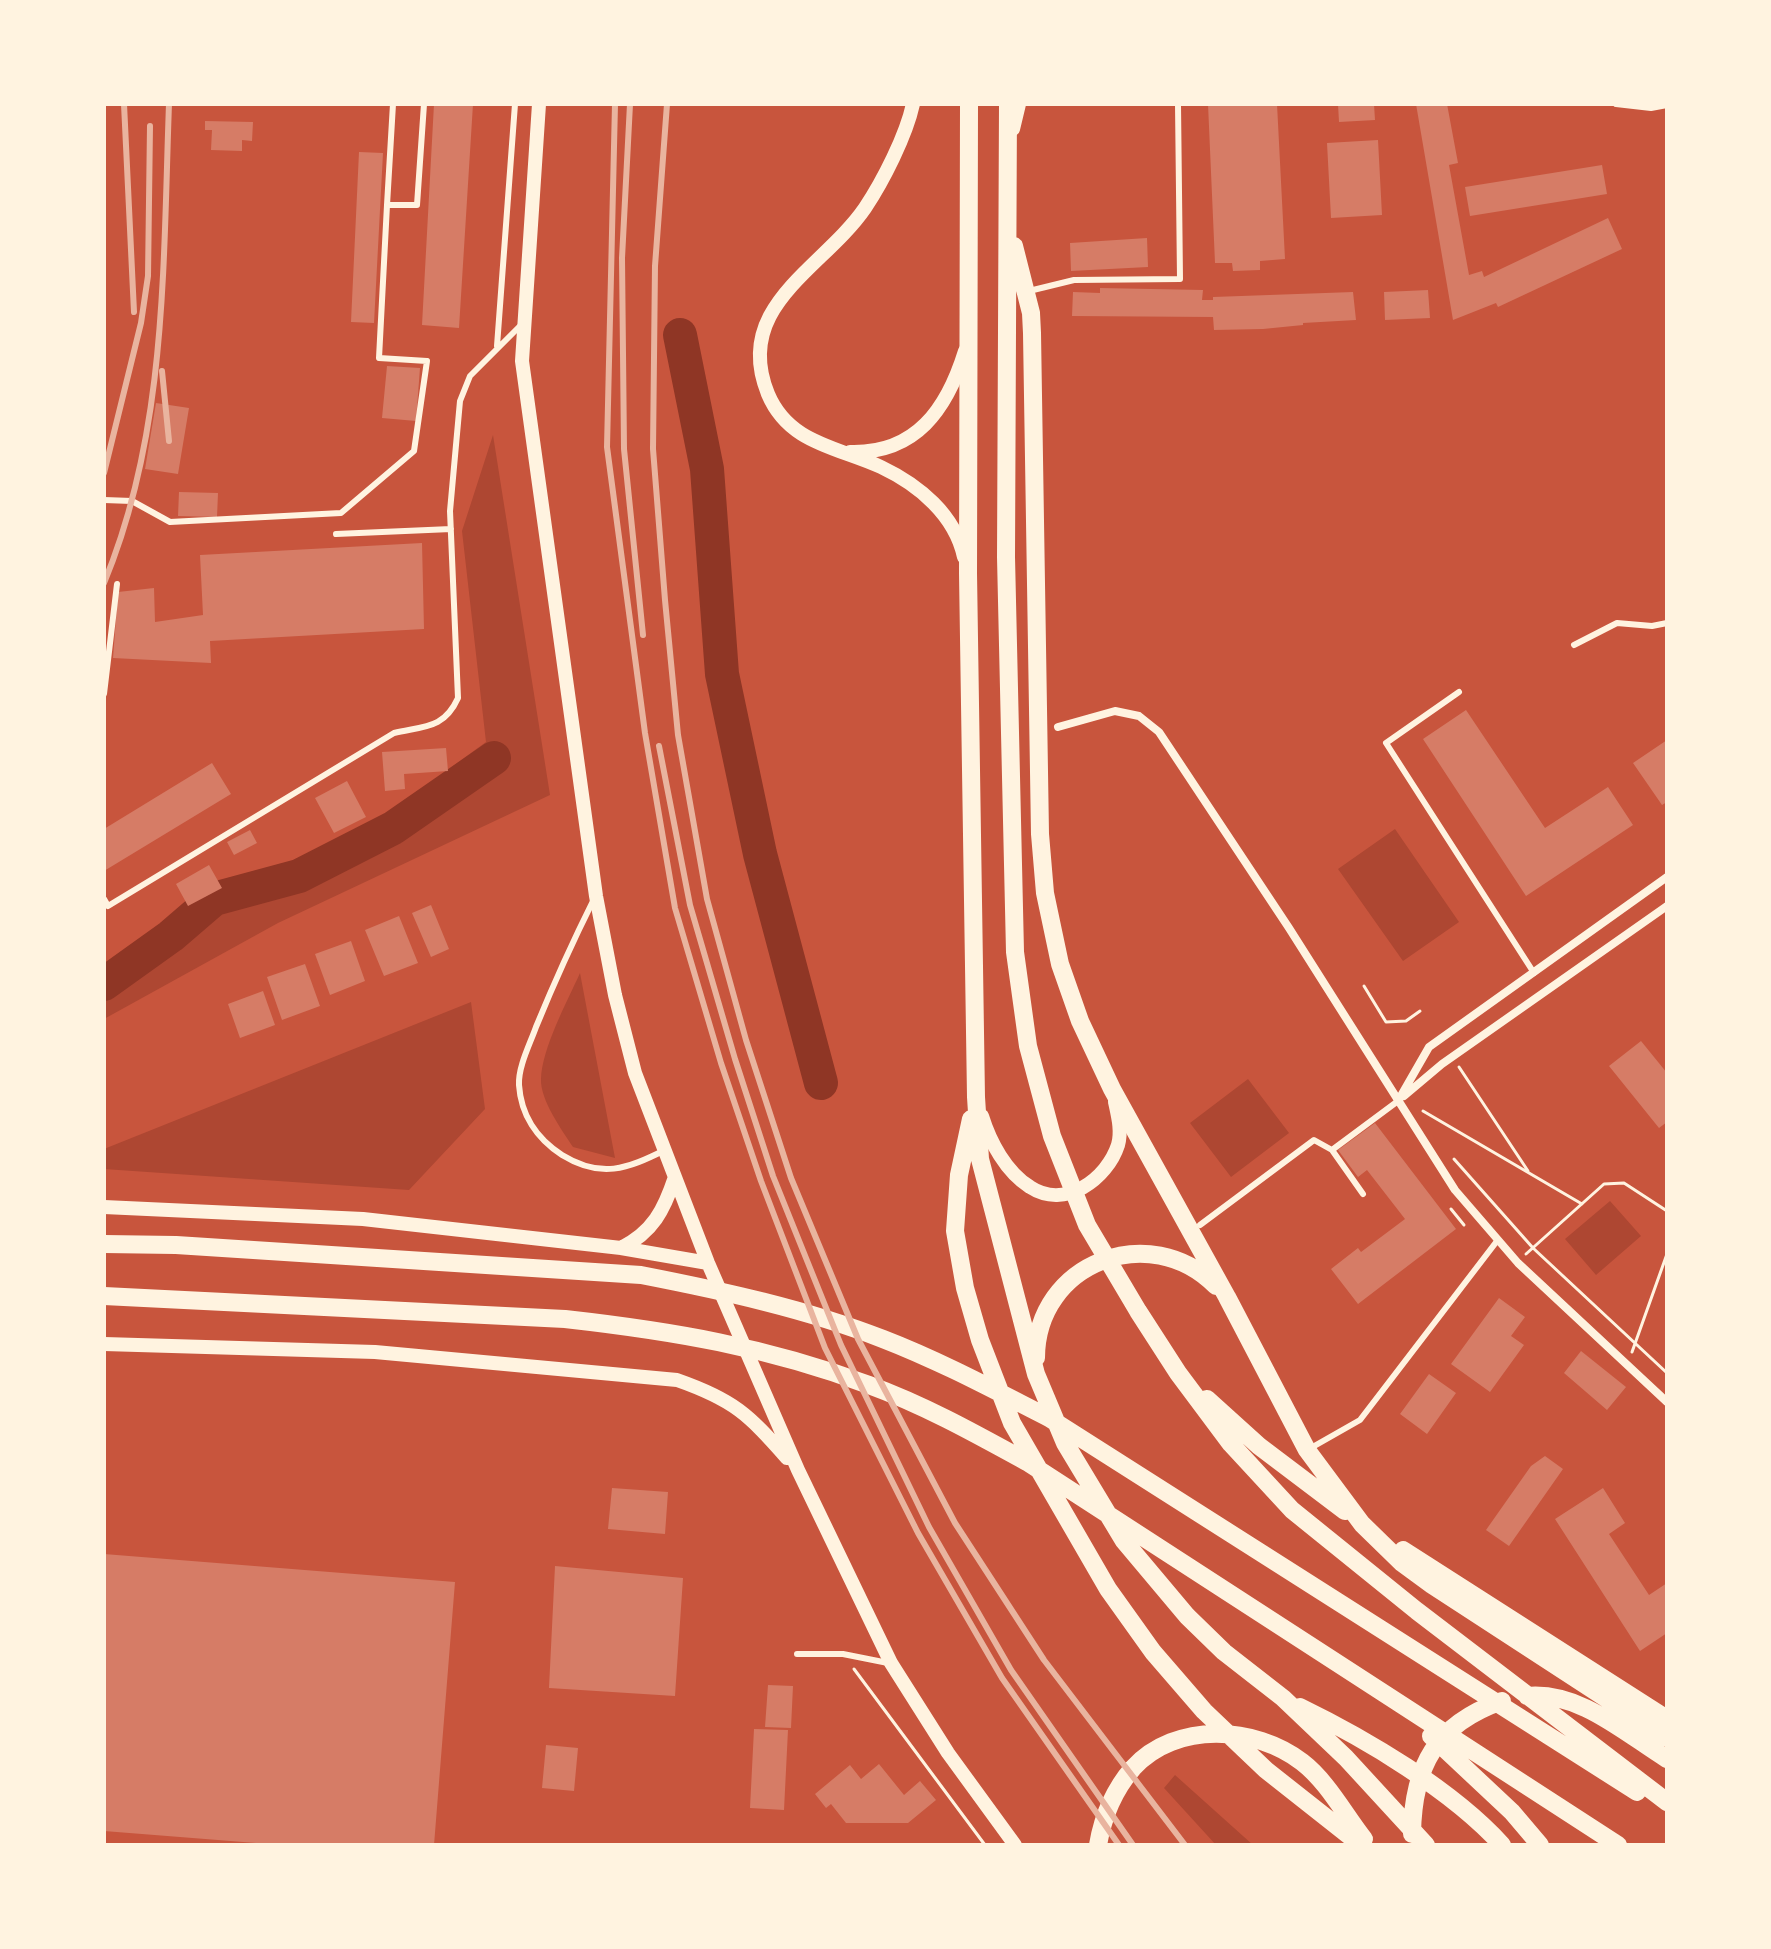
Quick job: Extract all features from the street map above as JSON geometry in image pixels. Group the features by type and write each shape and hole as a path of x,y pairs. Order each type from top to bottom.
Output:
{"main road":[{"path":"969,104 968,573 976,1097 980,1159 1036,1374 1065,1443 1124,1541 1178,1605 1224,1652 1283,1698 1346,1758 1426,1845"},
{"path":"1008,104 1006,557 1015,952 1028,1046 1052,1136 1087,1225 1178,1373 1231,1444 1292,1510 1429,1620 1667,1802"},
{"path":"1007,201 1032,333 1040,834 1045,893 1060,964 1080,1021 1112,1089 1307,1450 1362,1524 1402,1563 1432,1585 1667,1738"},
{"path":"976,1097 959,1175 955,1231 968,1301 1012,1423 1108,1589 1153,1652 1204,1711 1266,1770 1361,1845"},
{"path":"104,1244 176,1245 641,1275 710,1288 882,1339 966,1376 1049,1418 1667,1812"},
{"path":"1036,1374 1036,1344 1055,1297 1081,1272 1113,1256 1157,1253 1183,1262 1204,1274 1227,1297"},
{"path":"104,1296 565,1319 707,1338 792,1359 871,1385 936,1414 1027,1462 1618,1845"},
{"path":"1178,1373 1259,1446 1312,1488 1378,1534 1667,1719"},
{"path":"1374,1687 1445,1748 1512,1812 1540,1845"},
{"path":"1412,1845 1416,1783 1437,1744 1459,1722 1480,1709 1509,1698 1537,1695 1562,1698 1585,1708 1667,1759"},
{"path":"1283,1698 1344,1728 1433,1787 1502,1845"},
{"path":"1098,1845 1103,1818 1116,1790 1135,1766 1159,1749 1189,1736 1218,1733 1250,1737 1304,1763 1368,1845"}],"street":[{"path":"539,104 522,361 596,896 615,995 635,1073 708,1263 798,1470 891,1663 948,1753 1015,1845"},
{"path":"913,104 895,153 865,208 831,249 779,298 764,328 760,362 768,395 776,410 800,434 830,449 880,466 928,497 954,527 962,545 968,573"},
{"path":"1007,157 1019,104"},
{"path":"830,449 864,453 889,447 911,436 936,413 958,373 967,343"},
{"path":"1058,727 1115,711 1139,716 1159,732 1289,928 1455,1190 1497,1241 1667,1402"},
{"path":"1398,1101 1429,1047 1667,877"},
{"path":"1398,1101 1442,1064 1667,906"},
{"path":"976,1097 989,1139 1019,1178 1040,1192 1058,1194 1074,1192 1092,1183 1113,1157 1119,1142 1120,1123 1112,1089"},
{"path":"621,1248 642,1237 657,1219 675,1177"},
{"path":"104,1207 363,1219 621,1248 708,1263"},
{"path":"104,1344 375,1352 677,1380 733,1404 754,1420 798,1470"}],"lane":[{"path":"104,500 132,501 170,522 341,513 414,451 427,361 379,358 393,104"},
{"path":"387,205 417,205 424,104"},
{"path":"497,346 515,104"},
{"path":"1025,292 1074,280 1180,279 1178,104"},
{"path":"1616,104 1651,108 1667,105"},
{"path":"105,905 394,733 440,723 452,712 458,698 450,511 460,401 470,376 497,346 525,322"},
{"path":"336,534 451,529"},
{"path":"104,694 117,584"},
{"path":"1574,645 1617,623 1652,626 1667,623"},
{"path":"1459,692 1386,743 1534,973"},
{"path":"596,896 564,959 528,1050 519,1082 523,1111 537,1134 555,1151 575,1163 596,1168 632,1167 666,1149"},
{"path":"1332,1150 1398,1101"},
{"path":"1200,1225 1314,1140 1332,1150 1363,1194"},
{"path":"1307,1450 1360,1420 1497,1241"},
{"path":"797,1654 843,1654 891,1663"}],"path":[{"path":"1364,986 1386,1022 1406,1021 1420,1011"},
{"path":"1457,1065 1530,1173"},
{"path":"1421,1118 1415,1106 1582,1204"},
{"path":"1449,1154 1533,1248 1667,1373"},
{"path":"1526,1255 1604,1184 1624,1183 1667,1211"},
{"path":"1626,1366 1667,1254"},
{"path":"843,1654 985,1845"}],"shaded area":[{"path":"493,435 550,795 278,923 104,1019 104,973 390,812 486,742 462,531"},
{"path":"1395,829 1459,922 1403,961 1338,869"},
{"path":"580,973 615,1158 573,1147 552,1114 542,1087 542,1067 550,1039"},
{"path":"471,1002 485,1109 409,1190 104,1169 104,1149"},
{"path":"1248,1079 1289,1133 1231,1177 1190,1123"},
{"path":"1610,1201 1641,1236 1596,1275 1565,1239"},
{"path":"1175,1775 1253,1845 1216,1845 1164,1788"}],"building":[{"path":"434,104 473,104 459,328 422,325"},
{"path":"1208,104 1277,104 1285,259 1260,261 1260,270 1233,271 1232,263 1215,263"},
{"path":"1338,104 1374,104 1375,120 1339,122"},
{"path":"1416,104 1447,104 1458,163 1449,165 1469,275 1482,271 1484,277 1608,218 1622,249 1498,307 1496,303 1453,320"},
{"path":"205,121 253,122 252,141 242,140 242,151 211,150 212,130 205,130"},
{"path":"1378,140 1382,215 1331,218 1327,143"},
{"path":"359,152 383,153 374,323 351,322"},
{"path":"1602,165 1607,194 1470,216 1465,187"},
{"path":"1147,238 1148,267 1071,271 1070,243"},
{"path":"1100,288 1203,290 1202,300 1213,300 1213,297 1353,292 1356,320 1263,329 1214,330 1213,317 1072,316 1073,292 1100,293"},
{"path":"1428,290 1430,318 1385,320 1384,292"},
{"path":"387,366 420,368 416,421 382,418"},
{"path":"156,403 189,408 178,474 145,469"},
{"path":"179,492 218,493 217,517 178,516"},
{"path":"422,543 424,629 210,641 211,663 113,658 118,592 154,588 155,622 203,615 200,555"},
{"path":"1466,710 1545,828 1608,787 1633,825 1526,896 1423,739"},
{"path":"1667,740 1667,802 1662,805 1633,763"},
{"path":"446,748 448,771 404,774 405,789 385,791 382,752"},
{"path":"212,763 231,794 104,871 104,829"},
{"path":"347,781 366,817 334,833 315,798"},
{"path":"250,830 257,843 234,855 227,842"},
{"path":"209,865 222,888 188,906 176,884"},
{"path":"431,905 449,949 431,957 412,913"},
{"path":"399,916 418,963 384,976 365,930"},
{"path":"351,941 365,981 330,995 315,954"},
{"path":"305,964 320,1006 282,1020 267,977"},
{"path":"263,991 275,1025 240,1038 228,1004"},
{"path":"1641,1041 1667,1073 1667,1122 1659,1128 1609,1066"},
{"path":"1375,1123 1456,1229 1358,1304 1331,1269 1358,1248 1361,1252 1405,1219 1367,1170 1358,1177 1338,1150"},
{"path":"1499,1298 1525,1317 1511,1336 1524,1345 1490,1392 1451,1364"},
{"path":"1581,1351 1626,1387 1607,1410 1564,1373"},
{"path":"1429,1374 1456,1393 1427,1434 1400,1414"},
{"path":"1545,1456 1563,1469 1509,1546 1486,1530 1531,1466"},
{"path":"612,1488 668,1492 665,1534 608,1529"},
{"path":"1603,1488 1625,1523 1609,1534 1649,1595 1667,1583 1667,1633 1640,1651 1555,1519"},
{"path":"104,1554 455,1582 434,1845 281,1845 104,1831"},
{"path":"555,1566 683,1578 675,1696 549,1688"},
{"path":"768,1685 793,1686 791,1728 765,1727"},
{"path":"754,1729 788,1730 784,1810 750,1808"},
{"path":"546,1745 578,1748 574,1791 542,1788"},
{"path":"879,1764 904,1795 920,1781 936,1800 908,1823 846,1823 831,1804 826,1808 815,1794 850,1765 861,1779"}],"waterway":[{"path":"680,335 707,469 722,674 760,854 821,1083"},
{"path":"104,984 171,936 214,899 299,876 393,828 494,758"}],"railway":[{"path":"124,104 134,312"},
{"path":"104,583 125,526 151,408 162,286 169,104"},
{"path":"615,104 607,447 645,733 675,908 721,1063 761,1181 825,1348 918,1533 1002,1678 1119,1845"},
{"path":"630,104 622,258 624,449 643,635"},
{"path":"667,104 655,266 653,449 665,600 678,735 707,899 746,1040 791,1178 858,1339 955,1523 1044,1660 1185,1845"},
{"path":"104,473 141,323 148,276 150,126"},
{"path":"162,371 169,441"},
{"path":"659,746 690,905 735,1059 773,1176 841,1345 929,1527 1011,1670 1133,1845"}]}
